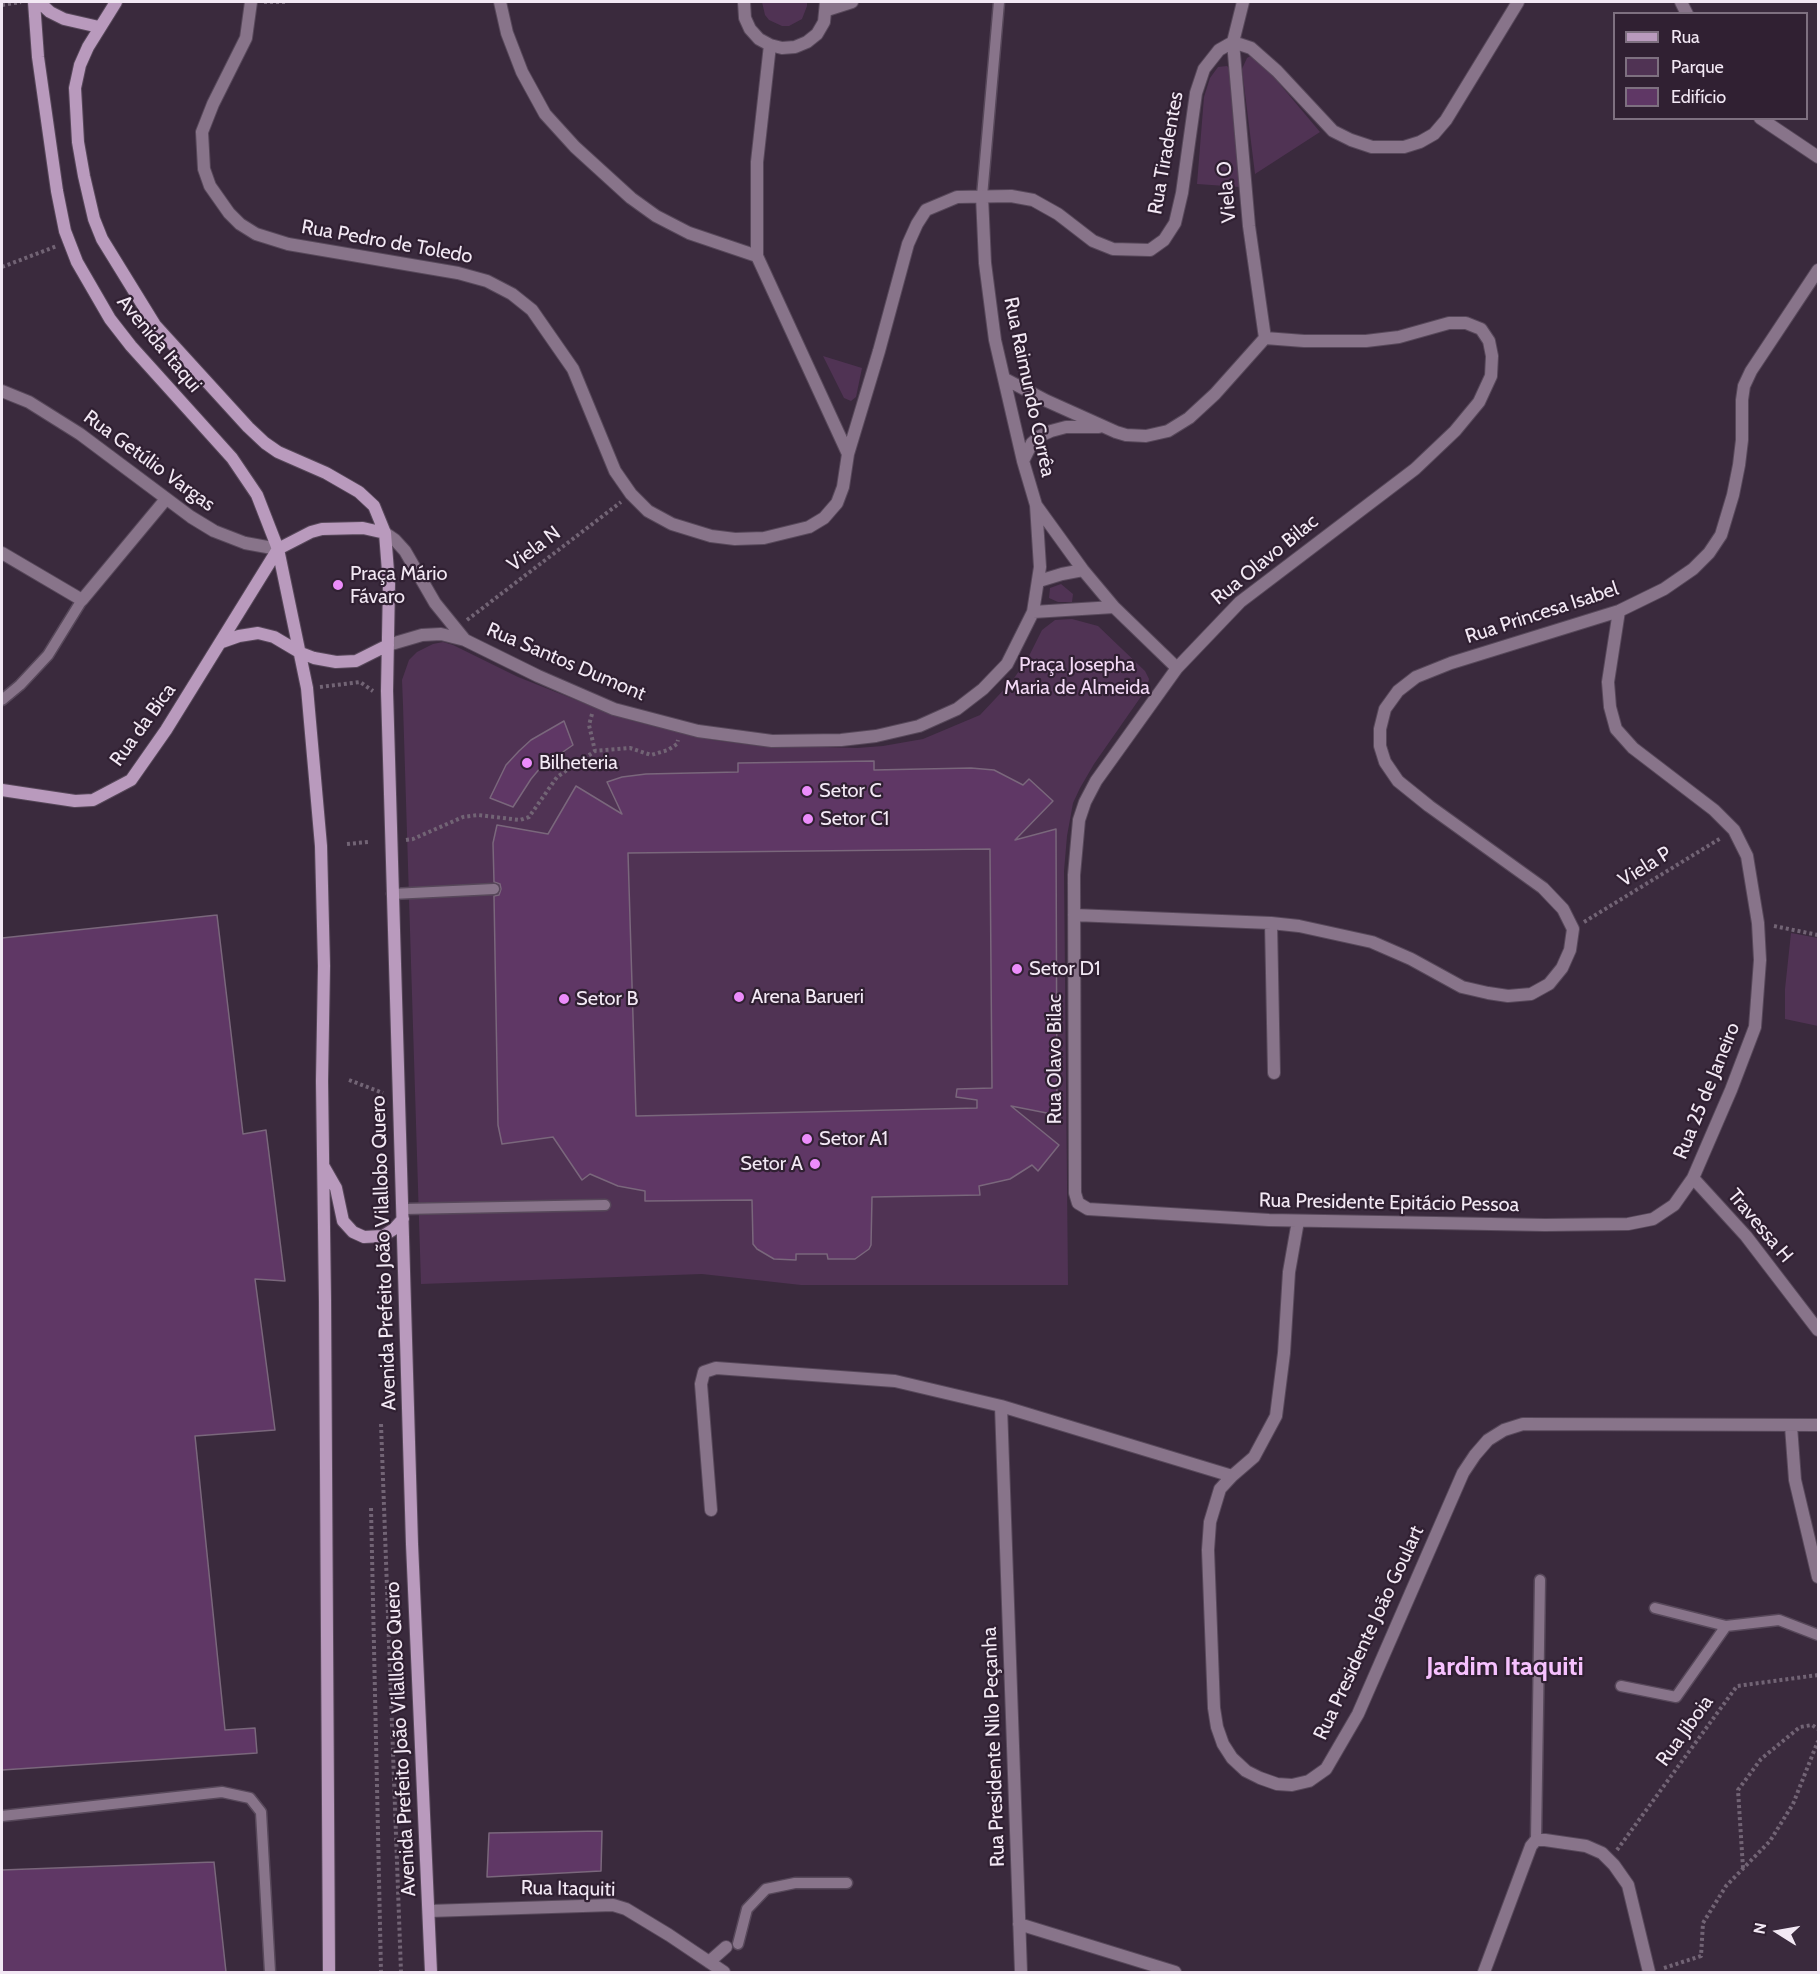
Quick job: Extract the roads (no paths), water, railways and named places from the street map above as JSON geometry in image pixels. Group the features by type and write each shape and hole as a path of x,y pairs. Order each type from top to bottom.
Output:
{"main road":[{"name":"Avenida Itaqui","path":"34,2 38,57 57,191 65,231 77,262 110,320 246,476 257,495 278,549"},
{"path":"39,2 50,12 64,19 99,27"},
{"name":"Avenida Itaqui","path":"116,2 99,27 80,64 75,88 78,142 84,176 94,219 102,239 155,325 248,427 278,452 326,473 359,492 374,506 385,533"},
{"path":"329,1972 322,1081 324,966 321,846 309,699 278,549 311,532 322,529 363,528 385,533"},
{"name":"Avenida Prefeito João Vilallobo Quero","path":"385,533 389,584 387,691 390,841 412,1544 430,1972"},
{"name":"Rua da Bica","path":"2,790 84,801 93,800 131,780 150,756 278,549"},
{"path":"222,642 258,633 274,637 301,653 326,661 346,663 366,657 388,645"},
{"path":"323,1166 336,1188 343,1221 353,1232 363,1237 383,1236 394,1229 403,1214"}],"street":[{"name":"Rua Pedro de Toledo","path":"251,2 246,38 213,104 202,132 204,169 210,186 229,213 240,224 256,234 288,244 458,273 487,281 512,294 532,310 573,369 615,471 631,494 648,511 672,524 694,532 735,539 764,538 809,527 824,518 837,502 843,487 848,454"},
{"path":"500,2 507,33 522,72 545,114 575,147 630,198 656,216 689,233 757,256"},
{"path":"744,2 745,18 750,30 759,39 783,48 795,47 807,42 820,28 826,6 852,2"},
{"name":"Viela O","path":"1243,2 1233,42 1249,226 1265,338"},
{"path":"1233,42 1251,48 1277,71 1333,131 1372,147 1404,147 1434,134 1446,120 1518,2"},
{"name":"Rua Tiradentes","path":"848,454 908,244 926,210 957,197 1011,196 1033,200 1058,214 1093,241 1113,249 1150,250 1164,240 1175,223 1182,192 1196,93 1204,69 1220,50 1233,42"},
{"path":"770,45 757,162 757,256 848,454"},
{"path":"1763,120 1818,157"},
{"name":"Rua Raimundo Corrêa","path":"982,196 985,263 995,340 1023,461 1036,505 1083,570 1114,607 1177,668"},
{"name":"Rua Princesa Isabel","path":"1271,923 1372,942 1411,958 1462,987 1508,996 1531,994 1549,984 1562,968 1570,950 1573,929 1563,909 1543,888 1429,807 1398,781 1384,762 1380,746 1380,729 1385,709 1398,691 1416,677 1451,663 1619,611 1664,589 1693,569 1709,553 1721,535 1733,495 1742,440 1744,386 1751,370 1818,270"},
{"name":"Rua Olavo Bilac","path":"1075,1193 1074,915 1076,843 1079,820 1085,802 1096,781 1177,668 1240,602 1414,469 1455,432 1479,402 1491,376 1492,356 1489,340 1481,329 1466,323 1449,323 1399,337 1366,341 1304,341 1265,338"},
{"path":"1005,379 1106,428 1126,435 1156,435 1190,418 1215,394 1265,338"},
{"name":"Rua Getúlio Vargas","path":"2,391 29,402 80,434 191,518 225,537 278,549"},
{"path":"1023,461 1032,443 1040,435 1066,427 1106,428"},
{"path":"2,553 82,600 166,499"},
{"name":"Rua Santos Dumont","path":"388,645 422,635 441,634 465,639 517,666 614,709 680,727 783,741 841,740 876,736 918,726 957,709 983,689 1007,664 1033,612 1039,581 1040,547 1036,505"},
{"path":"385,533 405,551 435,603 465,639"},
{"path":"1039,581 1083,570"},
{"path":"1033,612 1114,607"},
{"name":"Rua 25 de Janeiro","path":"1619,611 1608,682 1610,707 1616,729 1633,748 1714,810 1734,830 1746,856 1758,923 1760,960 1755,1027 1693,1178"},
{"path":"1074,915 1271,923 1274,1073"},
{"name":"Rua Presidente Epitácio Pessoa","path":"1075,1193 1078,1203 1088,1209 1099,1211 1298,1221 1628,1224 1653,1219 1674,1205 1693,1178"},
{"name":"Travessa H","path":"1693,1178 1746,1236 1818,1330"},
{"name":"Rua Presidente João Goulart","path":"1298,1221 1289,1272 1284,1353 1276,1416 1254,1457 1220,1489 1210,1522 1208,1550 1214,1708 1217,1727 1223,1744 1232,1758 1246,1771 1277,1784 1292,1785 1309,1781 1326,1769 1342,1744 1366,1696 1463,1473 1488,1440 1504,1430 1523,1424 1818,1425"},
{"path":"711,1510 700,1384 704,1372 716,1368 884,1379 945,1391 1232,1476"},
{"name":"Rua Presidente Nilo Peçanha","path":"1001,1406 1021,1972"},
{"path":"1791,1426 1795,1479 1818,1577"},
{"path":"1484,1972 1527,1855 1536,1840 1562,1841 1586,1846 1602,1853 1610,1861 1628,1885 1649,1972"},
{"name":"Rua Itaquiti","path":"429,1911 613,1905 626,1909 724,1972"},
{"path":"1019,1924 1175,1972"},
{"path":"709,1962 732,1945"}],"lane":[{"path":"982,196 999,2"},
{"path":"2,700 20,685 48,655 82,600"},
{"path":"392,894 494,889"},
{"path":"403,1214 605,1205"},
{"path":"1536,1840 1540,1580"},
{"path":"1655,1608 1726,1626 1779,1620 1818,1635"},
{"path":"1621,1686 1676,1697 1726,1626"},
{"path":"2,1816 222,1792 250,1798 261,1812 270,1972"},
{"path":"732,1945 747,1909 766,1889 795,1883 847,1883"}],"place":[{"name":"Praça Mário Fávaro","path":"338,585"},
{"name":"Bilheteria","path":"527,763"},
{"name":"Setor C","path":"807,791"},
{"name":"Setor C1","path":"808,819"},
{"name":"Setor D1","path":"1017,969"},
{"name":"Arena Barueri","path":"739,997"},
{"name":"Setor B","path":"564,999"},
{"name":"Setor A1","path":"807,1139"},
{"name":"Setor A","path":"815,1164"}],"district":[{"name":"Jardim Itaquiti","path":"1505,1667"}],"park label":[{"name":"Praça Josepha Maria de Almeida","path":"1077,676"}]}
